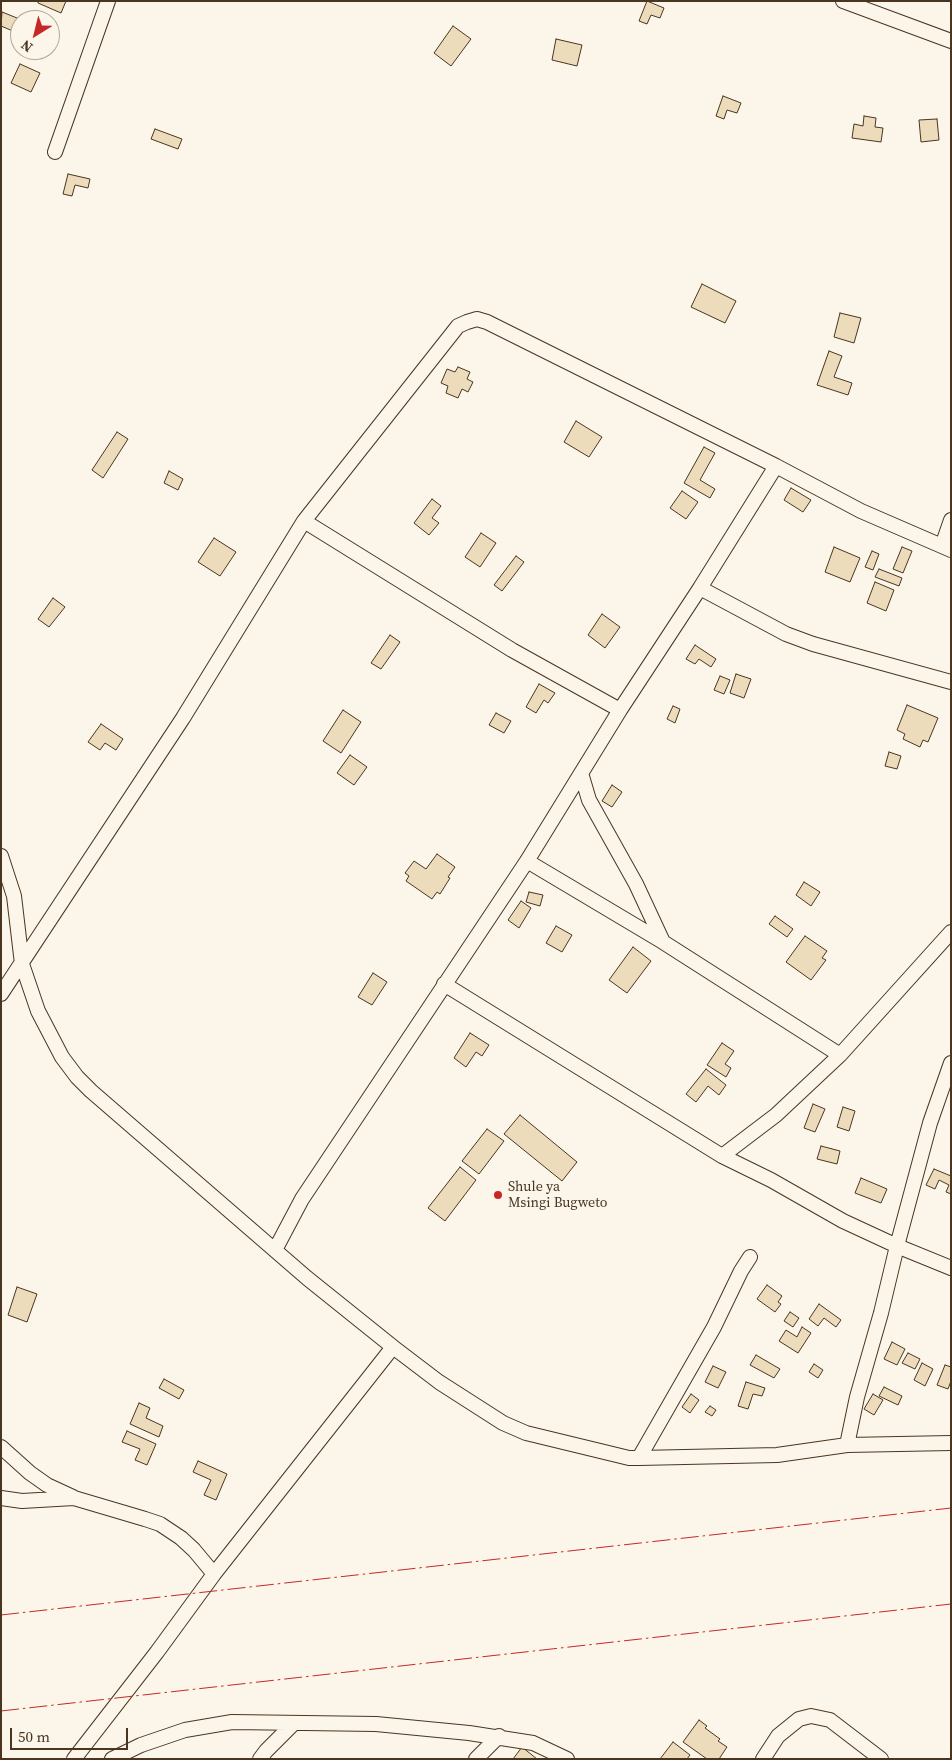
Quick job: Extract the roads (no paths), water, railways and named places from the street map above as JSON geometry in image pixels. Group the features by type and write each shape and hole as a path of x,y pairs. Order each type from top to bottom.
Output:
{"street":[{"path":"55,152 108,1"},
{"path":"843,1 951,41"},
{"path":"1,994 183,718 304,521 458,326 477,319 776,466 861,511 946,548 951,520"},
{"path":"275,1250 302,1199 526,861 776,466"},
{"path":"304,521 512,650 620,710"},
{"path":"700,588 786,634 813,644 951,682"},
{"path":"581,773 589,800 636,884 663,942"},
{"path":"1,856 14,896 22,964 38,1011 62,1057 77,1077 98,1098 307,1278 439,1382 526,1434 629,1458 777,1455 847,1445 951,1443"},
{"path":"526,861 663,942 840,1055"},
{"path":"722,1156 776,1115 840,1055 951,932"},
{"path":"444,984 722,1156 771,1180 843,1221 951,1268"},
{"path":"847,1445 857,1398 930,1123 951,1063"},
{"path":"639,1458 714,1327 741,1271 750,1257"},
{"path":"74,1759 157,1652 214,1574 393,1347"},
{"path":"1,1447 30,1473 47,1485 74,1498 126,1512 160,1524 181,1538 194,1550 214,1574"},
{"path":"1,1498 29,1501 74,1498"},
{"path":"763,1759 778,1736 799,1719 811,1716 830,1720 881,1759"},
{"path":"112,1759 141,1745 185,1730 232,1722 376,1724 499,1736 533,1743 567,1759"},
{"path":"260,1759 293,1724"},
{"path":"476,1759 499,1736"}],"place":[{"name":"Shule ya Msingi Bugweto","path":"498,1195"}]}
